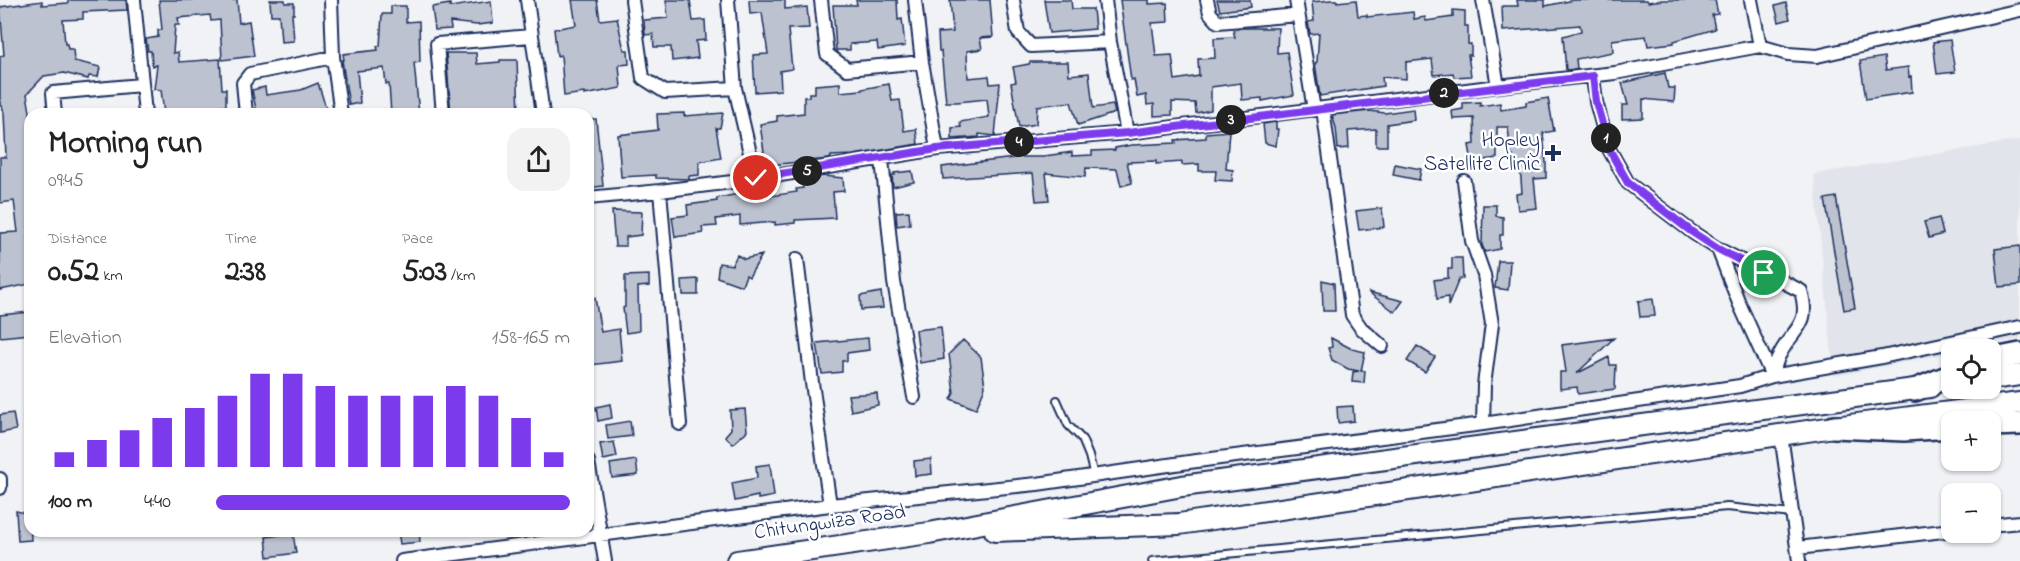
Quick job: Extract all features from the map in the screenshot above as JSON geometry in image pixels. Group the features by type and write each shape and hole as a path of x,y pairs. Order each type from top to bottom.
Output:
{"highway":[{"path":"2001,358 2020,354"},
{"path":"1915,390 1941,379"},
{"path":"2001,425 2020,424"},
{"path":"1834,427 1904,430 1941,428"}],"main road":[{"path":"2001,378 2020,375"},
{"path":"929,533 1182,486 1941,386"},
{"path":"929,533 1179,524 1834,427 2020,403"},
{"name":"Chitungwiza Road","path":"737,561 929,533"}],"street":[{"path":"134,0 144,108"},
{"path":"331,0 333,57 340,108"},
{"path":"527,0 542,108"},
{"path":"632,0 643,78 665,92 735,88"},
{"path":"728,0 735,88 756,178"},
{"path":"821,0 827,54 847,69 922,62"},
{"path":"915,0 922,62 937,149"},
{"path":"1013,0 1018,32 1031,46 1110,42"},
{"path":"1105,0 1110,42 1127,133"},
{"path":"1207,0 1210,14 1218,22 1298,15"},
{"path":"1296,0 1318,109 1352,315 1361,328 1382,346"},
{"path":"1483,0 1498,86"},
{"path":"1751,0 1760,46"},
{"path":"594,197 756,178 937,149 1127,133 1593,76 1760,46 1788,54 1817,56 2020,10"},
{"path":"442,108 437,44 531,36"},
{"path":"245,108 243,82 250,74 333,57"},
{"path":"1593,76 1596,102 1609,149 1628,183 1718,249 1801,291 1805,316 1780,354 1772,376"},
{"path":"54,108 53,93 141,86"},
{"path":"882,159 894,282 915,397"},
{"path":"1464,181 1472,241 1485,275 1492,324 1484,385 1483,424"},
{"path":"660,191 680,424"},
{"path":"1718,249 1738,303 1772,376"},
{"path":"797,259 830,505"},
{"path":"594,535 830,505 1037,484 1483,424 1740,386 1772,376 1882,357 2020,327"},
{"path":"1781,435 1798,555 1941,532"},
{"path":"0,479 0,488"},
{"path":"594,495 605,561"},
{"path":"2001,524 2020,522"},
{"path":"402,561 579,537"}],"lane":[{"path":"1057,400 1068,425 1082,439 1094,476"},
{"path":"1152,561 1727,507 1793,514"}],"shaded area":[{"path":"2020,140 2020,339 2001,343 2001,339 1941,339 1941,355 1834,376 1814,174"}],"building":[{"path":"68,0 126,0 127,10 83,12 83,19 63,20 65,44 68,49 73,49 74,61 100,67 98,77 89,76 88,79 64,73 44,76 27,94 29,108 24,108 24,285 0,290 0,233 18,232 14,201 0,203 0,157 6,157 4,113 0,106 0,56 4,55 0,7 42,1 42,5 68,3"},
{"path":"159,0 237,0 239,23 249,21 254,56 222,60 220,20 211,21 210,15 178,18 179,25 175,25 173,53 178,52 179,62 220,59 222,89 226,89 226,106 163,108 161,90 154,89 157,65 152,66 151,51 148,51 146,39 158,37 158,30 162,30"},
{"path":"270,0 285,0 285,3 294,3 294,14 292,14 294,41 281,42 279,15 271,15"},
{"path":"572,0 597,0 600,20 617,18 624,50 628,50 629,64 619,65 621,88 564,96 561,55 557,56 554,29 576,25"},
{"path":"666,0 690,0 693,21 705,20 706,40 696,41 698,58 672,61 671,47 654,47 653,34 645,35 644,20 668,18"},
{"path":"749,0 785,0 785,9 807,7 809,28 788,29 792,69 780,71 781,90 755,92 753,55 768,54 762,13 750,14"},
{"path":"856,0 897,0 898,20 902,19 905,46 878,50 877,42 850,44 850,50 836,50 833,5 857,5"},
{"path":"950,0 990,0 993,37 980,38 982,49 967,51 968,78 989,76 990,84 1000,83 995,136 979,134 979,137 952,139 952,128 961,127 960,122 989,117 987,99 946,102 938,33 953,32"},
{"path":"1044,0 1071,0 1072,9 1093,9 1095,29 1049,33"},
{"path":"1120,0 1149,0 1149,4 1167,3 1168,22 1152,23 1156,56 1172,55 1175,80 1199,76 1198,59 1215,58 1214,38 1235,37 1233,30 1241,28 1278,28 1277,53 1287,52 1294,95 1262,101 1262,98 1242,100 1241,83 1211,87 1211,110 1196,113 1195,103 1172,102 1172,115 1154,116 1154,104 1147,105 1146,95 1137,97 1134,79 1131,80"},
{"path":"1217,0 1250,0 1251,7 1220,11"},
{"path":"1337,0 1337,2 1356,0 1358,16 1367,15 1367,17 1413,12 1414,19 1425,17 1426,21 1453,17 1453,10 1465,11 1468,44 1471,44 1471,55 1468,55 1471,76 1454,77 1453,73 1434,75 1432,59 1406,62 1406,79 1382,77 1383,86 1320,96 1315,63 1317,62 1319,33 1310,34 1308,22 1314,21 1312,2"},
{"path":"1517,0 1545,0 1545,6 1574,0 1647,0 1648,2 1715,0 1718,14 1712,15 1715,29 1674,41 1674,43 1648,46 1646,36 1612,40 1613,52 1576,59 1577,69 1566,70 1563,36 1581,31 1580,25 1503,31 1502,6 1518,6"},
{"path":"491,1 493,23 477,25 450,22 451,29 435,30 432,7 450,4 450,7"},
{"path":"1786,3 1790,19 1779,22 1775,6"},
{"path":"391,6 406,6 406,22 419,21 420,62 414,63 418,108 391,108 389,84 386,84 384,68 357,71 360,103 349,105 343,54 378,50 382,14 391,14"},
{"path":"1950,40 1955,72 1937,74 1933,42"},
{"path":"446,53 476,53 477,64 517,60 519,108 451,108"},
{"path":"1884,57 1886,70 1908,67 1912,92 1866,99 1860,61"},
{"path":"1030,62 1068,62 1069,75 1089,73 1093,108 1113,105 1115,113 1078,125 1071,102 1037,106 1036,124 1019,127 1011,83 1016,82 1013,67"},
{"path":"1665,73 1668,88 1675,88 1674,102 1643,99 1643,118 1622,119 1622,105 1628,105 1622,83"},
{"path":"318,83 326,108 256,108 252,90 265,87 266,95 301,90"},
{"path":"840,83 840,92 889,84 892,101 900,100 904,131 916,129 918,144 853,155 831,156 828,159 770,165 770,168 762,170 758,153 764,152 760,124 777,121 777,116 804,113 804,97 809,97 809,93 815,93 815,85"},
{"path":"1548,98 1554,131 1543,133 1546,178 1534,179 1537,208 1518,210 1516,194 1522,193 1520,166 1515,167 1513,156 1511,156 1508,127 1497,127 1497,158 1472,162 1469,145 1475,144 1474,118 1453,119 1452,111 1463,109 1463,103 1480,102 1480,106 1500,103 1501,110 1526,106 1526,102"},
{"path":"1413,109 1414,120 1387,124 1387,146 1376,146 1376,129 1348,131 1349,148 1338,149 1332,115 1370,111 1385,113"},
{"path":"684,113 684,116 723,113 720,128 716,128 721,158 699,162 699,175 689,176 689,179 656,178 656,175 621,177 618,135 658,130 657,114"},
{"path":"594,119 596,119 603,186 594,187"},
{"path":"1276,122 1276,129 1278,129 1276,146 1265,143 1263,124"},
{"path":"1229,131 1226,169 1233,170 1232,181 1215,180 1216,171 1199,171 1199,164 1182,165 1182,162 1156,164 1156,161 1127,162 1132,183 1121,186 1117,169 1086,168 1085,177 1046,173 1049,200 1036,201 1033,173 943,179 942,167 1022,157 1045,157 1072,152 1072,156 1092,155 1092,151 1115,150 1115,148 1132,145 1176,143 1175,140 1206,138 1206,133"},
{"path":"1395,164 1421,169 1419,180 1393,175"},
{"path":"912,171 914,182 893,187 892,175 895,175 894,173"},
{"path":"823,176 843,178 844,191 833,192 835,218 795,220 795,223 775,225 775,222 740,225 740,216 716,219 717,226 702,227 703,233 675,237 672,217 688,215 687,205 717,201 717,198 744,193 771,190 771,196 797,192 796,189 803,188 802,180"},
{"path":"1836,197 1855,308 1844,310 1825,199"},
{"path":"1483,205 1496,205 1496,216 1503,217 1500,249 1485,252 1482,245"},
{"path":"1382,208 1384,227 1359,230 1356,211"},
{"path":"612,211 642,212 641,235 626,237 626,246 615,246"},
{"path":"909,211 910,224 897,226 896,212"},
{"path":"1939,218 1943,234 1929,238 1924,222"},
{"path":"2020,246 2020,285 1999,287 1995,249"},
{"path":"737,255 744,259 762,255 749,277 746,275 742,286 717,277 719,263 732,265"},
{"path":"1452,258 1462,258 1463,279 1459,279 1448,306 1448,297 1437,299 1434,280 1448,278 1448,269 1452,269"},
{"path":"1498,261 1510,261 1508,290 1495,288"},
{"path":"649,275 649,286 638,287 639,331 626,333 623,308 625,307 625,276"},
{"path":"698,279 698,295 683,295 682,280"},
{"path":"1322,280 1334,283 1335,311 1323,311"},
{"path":"881,292 883,308 861,310 860,296"},
{"path":"1368,292 1403,301 1395,312"},
{"path":"594,298 601,332 619,329 622,361 594,364"},
{"path":"1653,299 1655,316 1640,317 1638,301"},
{"path":"24,313 24,335 0,337 0,315"},
{"path":"941,327 944,359 920,363 916,330"},
{"path":"868,338 869,350 847,353 847,361 842,361 842,372 822,374 817,343"},
{"path":"1331,338 1352,349 1365,352 1361,371 1365,371 1364,383 1352,382 1353,372 1359,371 1348,369 1332,360 1328,348 1332,347"},
{"path":"1614,338 1576,374 1609,357 1610,365 1616,365 1615,389 1578,394 1577,387 1560,389 1560,372 1566,372 1562,345"},
{"path":"963,340 981,357 985,387 976,409 951,399 954,393 949,354"},
{"path":"1417,346 1435,357 1425,372 1407,361"},
{"path":"877,393 878,405 851,411 848,395"},
{"path":"610,404 612,418 598,421 596,407"},
{"path":"1353,406 1354,421 1338,423 1337,407"},
{"path":"745,409 747,431 733,444 725,436 731,429 730,410"},
{"path":"13,413 16,430 0,433 0,415"},
{"path":"630,421 632,436 608,439 606,425"},
{"path":"614,442 617,457 603,460 600,444"},
{"path":"931,459 932,474 915,476 914,461"},
{"path":"636,460 638,475 612,478 610,464"},
{"path":"770,464 774,496 758,499 758,496 735,501 732,483 757,478 756,466"},
{"path":"16,511 24,513 24,537 31,537 31,540 18,541"},
{"path":"266,537 294,537 296,553 268,557"},
{"path":"399,537 420,537 420,542 400,544"}],"place":[{"name":"Hopley Satellite Clinic","path":"1553,153"}],"route":[{"path":"756,178 937,149 1127,133 1593,76 1596,102 1609,149 1628,183 1692,232 1718,249 1764,273"}]}
